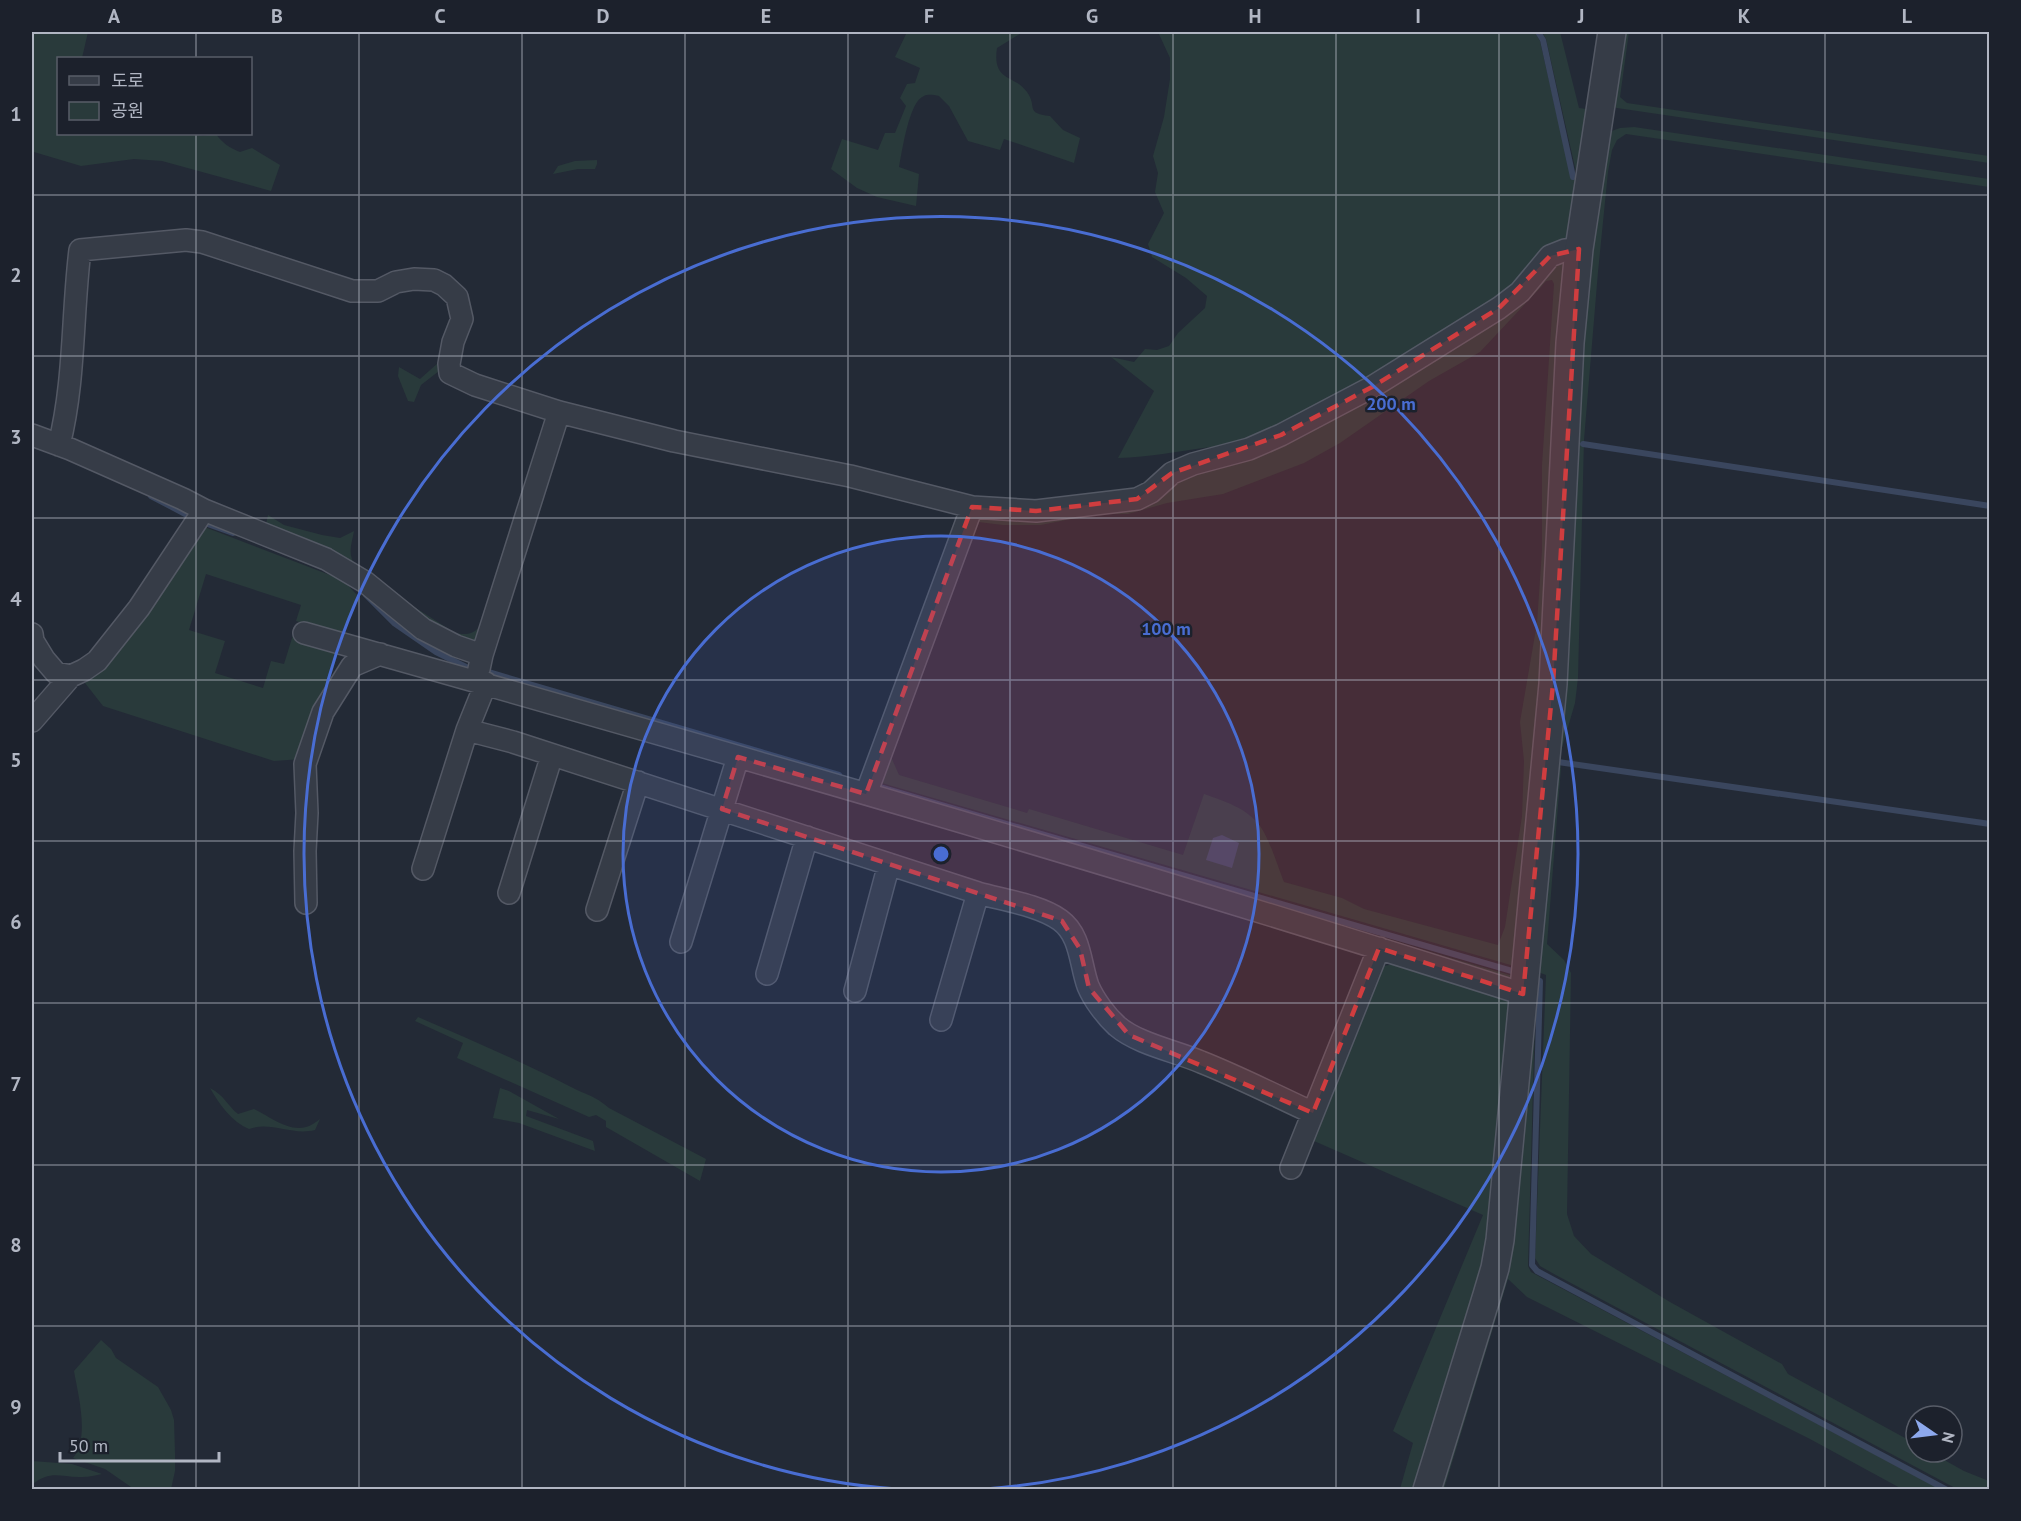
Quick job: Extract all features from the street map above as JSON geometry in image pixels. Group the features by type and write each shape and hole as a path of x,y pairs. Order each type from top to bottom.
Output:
{"street":[{"path":"1427,1490 1495,1268 1504,1205 1553,684 1570,343 1579,249 1612,32"},
{"path":"59,446 67,415 75,290 80,250 186,240 202,242 352,291 378,291 396,282 414,279 434,280 444,285 457,297 462,319 453,342 449,364 450,374 475,385 559,412 674,441 850,476 972,507 1036,511 1137,499 1151,492 1172,473 1193,464 1249,449 1281,435 1372,387 1499,308 1520,292 1550,256 1565,250 1579,249"},
{"path":"423,869 481,682 482,655 559,412"},
{"path":"32,435 172,494 204,510 326,559 365,582 423,629 456,646 482,655"},
{"path":"866,794 972,507"},
{"path":"32,721 71,676 97,661 139,608 204,510"},
{"path":"304,633 866,794 1379,948 1523,994"},
{"path":"32,634 33,641 44,659 56,673 71,676"},
{"path":"306,903 305,764 323,712 352,666 380,654"},
{"path":"467,730 638,782 978,893 1046,912 1062,921 1072,934 1080,949 1082,967 1089,988 1108,1016 1129,1035 1203,1062 1313,1113"},
{"path":"509,893 552,755"},
{"path":"681,942 738,757"},
{"path":"597,910 638,782"},
{"path":"766,974 807,837"},
{"path":"855,991 889,864"},
{"path":"941,1020 978,893"},
{"path":"1291,1168 1379,948"}],"highlighted area":[{"path":"1579,249 1553,684 1523,994 1379,948 1313,1113 1129,1035 1089,988 1080,949 1062,921 722,809 738,757 866,794 972,507 1036,511 1137,499 1172,473 1281,435 1372,387 1499,308 1550,256"}],"green space":[{"path":"32,32 88,32 82,57 57,57 57,135 217,135 224,143 240,152 252,148 280,165 271,191 162,161 134,159 81,166 34,152 34,117 32,116"},
{"path":"907,32 1023,32 997,48 998,67 1005,76 1022,86 1027,92 1034,111 1050,116 1063,130 1080,138 1074,163 1004,139 1000,150 968,141 949,106 939,96 929,95 919,100 914,107 899,167 919,174 916,206 877,197 857,188 831,169 842,139 878,150 885,133 895,133 906,106 900,98 907,84 915,83 920,68 895,57"},
{"path":"1158,32 1535,32 1540,41 1571,177 1577,176 1546,39 1542,32 1560,32 1579,108 1586,109 1598,32 1607,32 1576,240 1517,288 1369,382 1219,453 1211,447 1118,458 1154,391 1111,357 1134,362 1145,349 1157,350 1169,346 1178,333 1205,308 1207,296 1186,278 1152,257 1148,244 1164,213 1155,192 1158,173 1153,156 1164,117 1170,79 1170,58"},
{"path":"1620,32 1629,32 1620,97 1627,103 1989,156 1989,163 1610,106"},
{"path":"1634,127 1989,179 1989,187 1626,134 1617,140 1612,150 1608,172 1584,440 1578,678 1575,703 1559,758 1561,768 1547,944 1564,960 1571,973 1567,1214 1574,1236 1591,1254 1670,1302 1782,1364 1788,1374 1904,1437 1904,1461 1554,1274 1540,1266 1535,1258 1546,975 1535,971 1554,761 1566,696 1574,445 1589,272 1609,132"},
{"path":"597,160 595,169 578,169 553,174 558,166 575,161"},
{"path":"1571,254 1518,989 1192,883 1513,976 1514,966 875,781 887,748 899,775 1027,813 1029,809 1183,855 1204,794 1235,806 1255,820 1267,838 1284,882 1342,898 1364,909 1498,945 1505,927 1522,816 1524,761 1520,722 1537,623 1542,550 1542,465 1554,284 1552,280 1546,281 1480,352 1429,381 1340,443 1304,463 1223,494 1167,503 1128,514 1096,514 1041,525 1003,525 970,521 974,515 1165,485 1288,436 1553,260"},
{"path":"438,363 439,371 421,385 414,402 408,401 398,376 399,367 420,379"},
{"path":"204,500 266,524 268,515 284,525 322,535 340,538 354,531 351,553 355,565 394,594 455,633 469,634 481,625 479,645 459,644 368,580"},
{"path":"202,526 343,580 357,595 343,636 296,621 301,605 206,574 189,630 225,641 215,673 263,688 271,661 284,664 293,635 339,650 322,706 302,759 274,761 103,706 85,683 124,645"},
{"path":"1395,964 1494,993 1507,1000 1512,1011 1491,1254 1420,1489 1400,1489 1413,1443 1393,1431 1483,1215 1314,1141 1374,976 1383,966"},
{"path":"1536,984 1528,1266 1531,1272 1940,1489 1902,1489 1810,1439 1527,1297 1508,1279 1444,1489 1434,1490 1503,1271"},
{"path":"418,1017 594,1098 706,1159 700,1181 606,1127 606,1121 596,1115 589,1117 457,1058 463,1043 415,1021"},
{"path":"210,1088 238,1114 254,1109 286,1125 299,1128 310,1126 320,1119 315,1130 298,1131 265,1127 249,1129 226,1112"},
{"path":"500,1088 559,1119 527,1110 526,1116 593,1141 595,1151 519,1123 493,1118"},
{"path":"101,1340 111,1349 116,1358 158,1387 171,1410 174,1420 175,1471 171,1489 134,1489 105,1469 73,1458 81,1439 82,1428 74,1371"},
{"path":"32,1461 72,1464 102,1474 82,1477 56,1475 45,1477 32,1485"},
{"path":"1910,1464 1951,1464 1989,1481 1989,1489 1957,1489"}],"water":[{"path":"1222,835 1239,843 1232,868 1206,860 1213,838"}],"waterway":[{"path":"1538,32 1543,40 1573,177"},
{"path":"1583,444 1990,506"},
{"path":"151,496 189,516"},
{"path":"202,522 233,533"},
{"path":"366,595 394,623 436,652 468,668"},
{"path":"488,672 839,775"},
{"path":"1558,762 1990,824"},
{"path":"876,786 1512,971"},
{"path":"1535,978 1540,981 1532,1265 1537,1271 1947,1490"}]}
